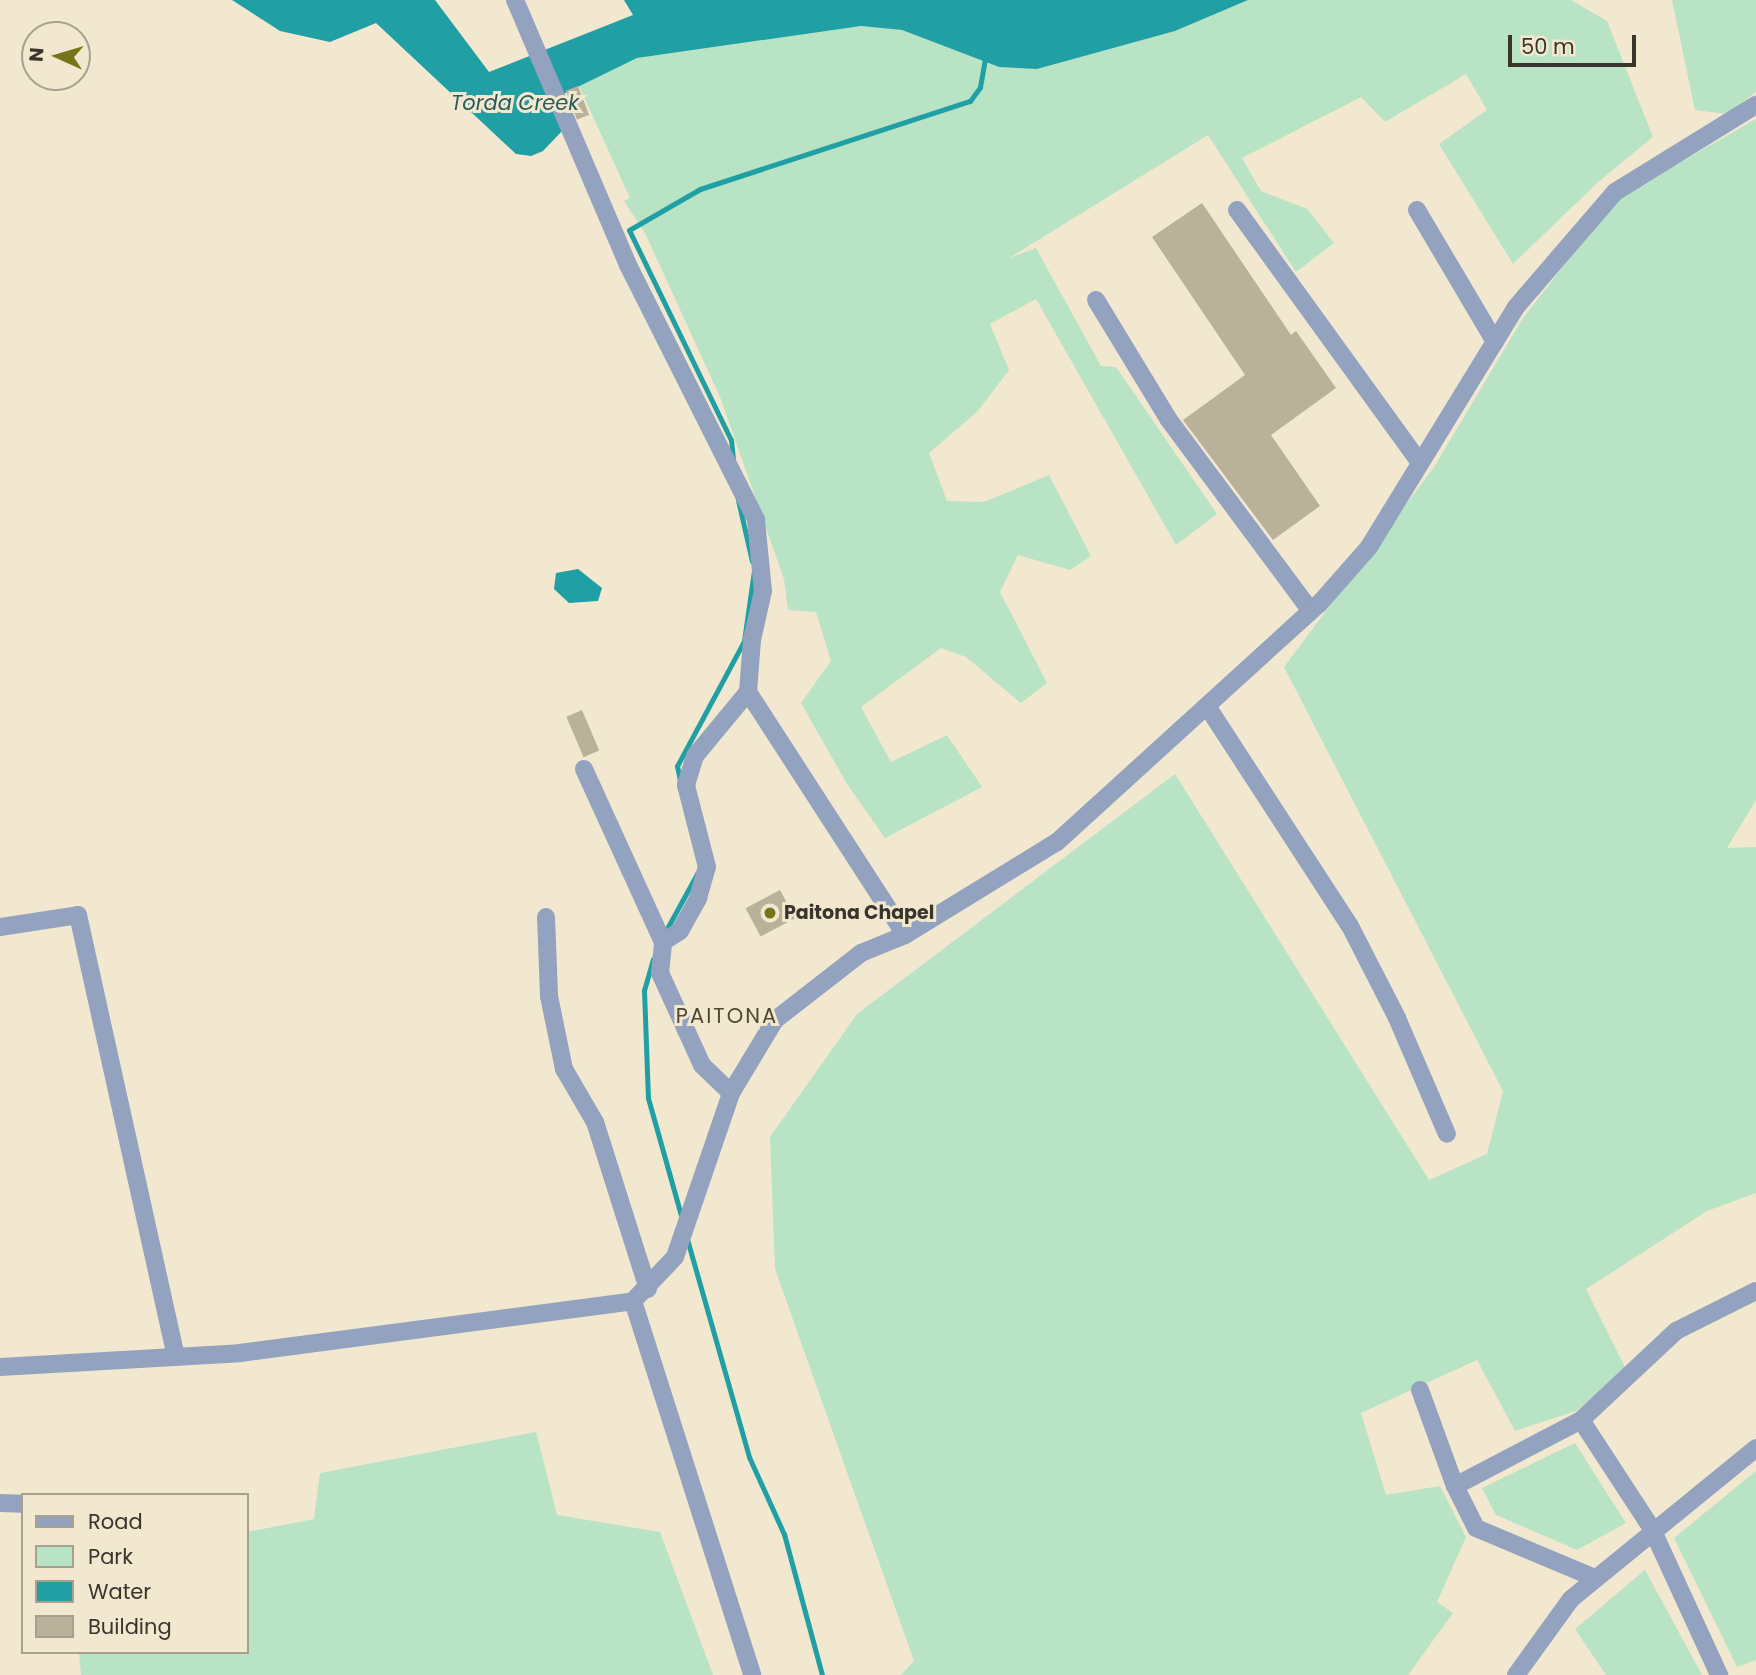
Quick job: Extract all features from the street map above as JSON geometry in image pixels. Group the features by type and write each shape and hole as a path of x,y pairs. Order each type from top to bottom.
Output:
{"street":[{"path":"515,0 539,49 628,265 756,520 764,591 752,640 748,692 695,756 686,785 707,867 698,898 680,931 663,942"},
{"path":"0,1367 240,1353 633,1301 648,1289 675,1257 731,1093 775,1020 860,953 905,935 1057,842 1311,611 1369,547 1516,307 1615,192 1756,105"},
{"path":"1237,210 1420,463"},
{"path":"1417,210 1495,342"},
{"path":"1096,299 1169,420 1311,611"},
{"path":"748,692 905,935"},
{"path":"1207,706 1350,926 1397,1018 1447,1134"},
{"path":"584,769 663,942 660,974 702,1065 731,1093"},
{"path":"0,928 78,915 176,1356"},
{"path":"546,917 549,996 564,1069 595,1122 648,1289"},
{"path":"1455,1486 1581,1420 1676,1331 1756,1291"},
{"path":"633,1301 752,1675"},
{"path":"1420,1390 1455,1486 1476,1528 1595,1578"},
{"path":"1581,1420 1652,1529 1719,1675"},
{"path":"1516,1675 1570,1599 1652,1529 1756,1448"},
{"path":"0,1503 21,1504"}],"green space":[{"path":"1248,0 1571,0 1607,21 1653,137 1597,183 1513,264 1439,144 1487,110 1466,74 1385,122 1361,97 1242,158 1261,191 1307,209 1334,243 1296,272 1208,135 1009,258 1036,248 1101,366 1116,367 1217,514 1176,545 1036,299 990,324 1009,370 977,412 929,453 947,501 984,502 1049,475 1091,556 1070,570 1018,555 1000,592 1047,683 1021,703 966,657 941,648 861,707 891,762 947,735 982,787 885,838 847,784 801,703 831,661 816,612 788,610 784,579 720,397 645,233 624,201 630,198 579,86 637,58 861,26 902,30 999,67 1037,69 1175,31"},
{"path":"1672,0 1756,0 1756,92 1727,114 1695,110"},
{"path":"1756,119 1756,800 1727,848 1756,847 1756,1193 1707,1211 1586,1289 1626,1369 1576,1411 1515,1431 1477,1360 1361,1413 1386,1495 1440,1486 1466,1537 1437,1602 1453,1613 1408,1675 901,1675 914,1661 775,1269 770,1137 857,1014 1175,774 1429,1180 1487,1154 1503,1091 1284,667 1434,467 1523,318 1615,200"},
{"path":"536,1432 557,1515 660,1532 713,1675 81,1675 79,1654 248,1654 248,1532 314,1519 320,1473"},
{"path":"1575,1443 1626,1523 1577,1550 1496,1515 1482,1488"},
{"path":"1756,1471 1756,1660 1737,1667 1674,1538"},
{"path":"1645,1570 1702,1675 1606,1675 1575,1629"}],"water":[{"name":"Torda Creek","path":"232,0 435,0 489,72 633,15 624,0 1248,0 1175,31 1037,69 999,67 902,30 861,26 637,58 553,99 562,131 543,151 531,156 516,154 376,23 330,42 280,31"},
{"path":"578,569 602,588 598,601 569,603 554,589 556,573"}],"building":[{"path":"578,86 589,115 577,120 566,91"},
{"path":"1202,203 1291,335 1296,331 1336,388 1271,435 1320,506 1273,540 1183,420 1245,375 1152,237"},
{"path":"582,710 599,751 584,757 566,717"},
{"name":"Paitona Chapel","path":"780,890 795,918 761,937 746,908"}],"waterway":[{"path":"733,459 731,440 629,230 700,189 970,101 980,87 985,58"},
{"path":"738,500 752,561"},
{"path":"680,781 677,766 744,641 754,571"},
{"path":"664,934 698,872"},
{"path":"653,959 644,990 648,1098 682,1219"},
{"path":"687,1239 749,1457 784,1534 822,1675"}],"place":[{"name":"Paitona Chapel","path":"770,913"}],"district":[{"name":"PAITONA","path":"727,1016"}]}
